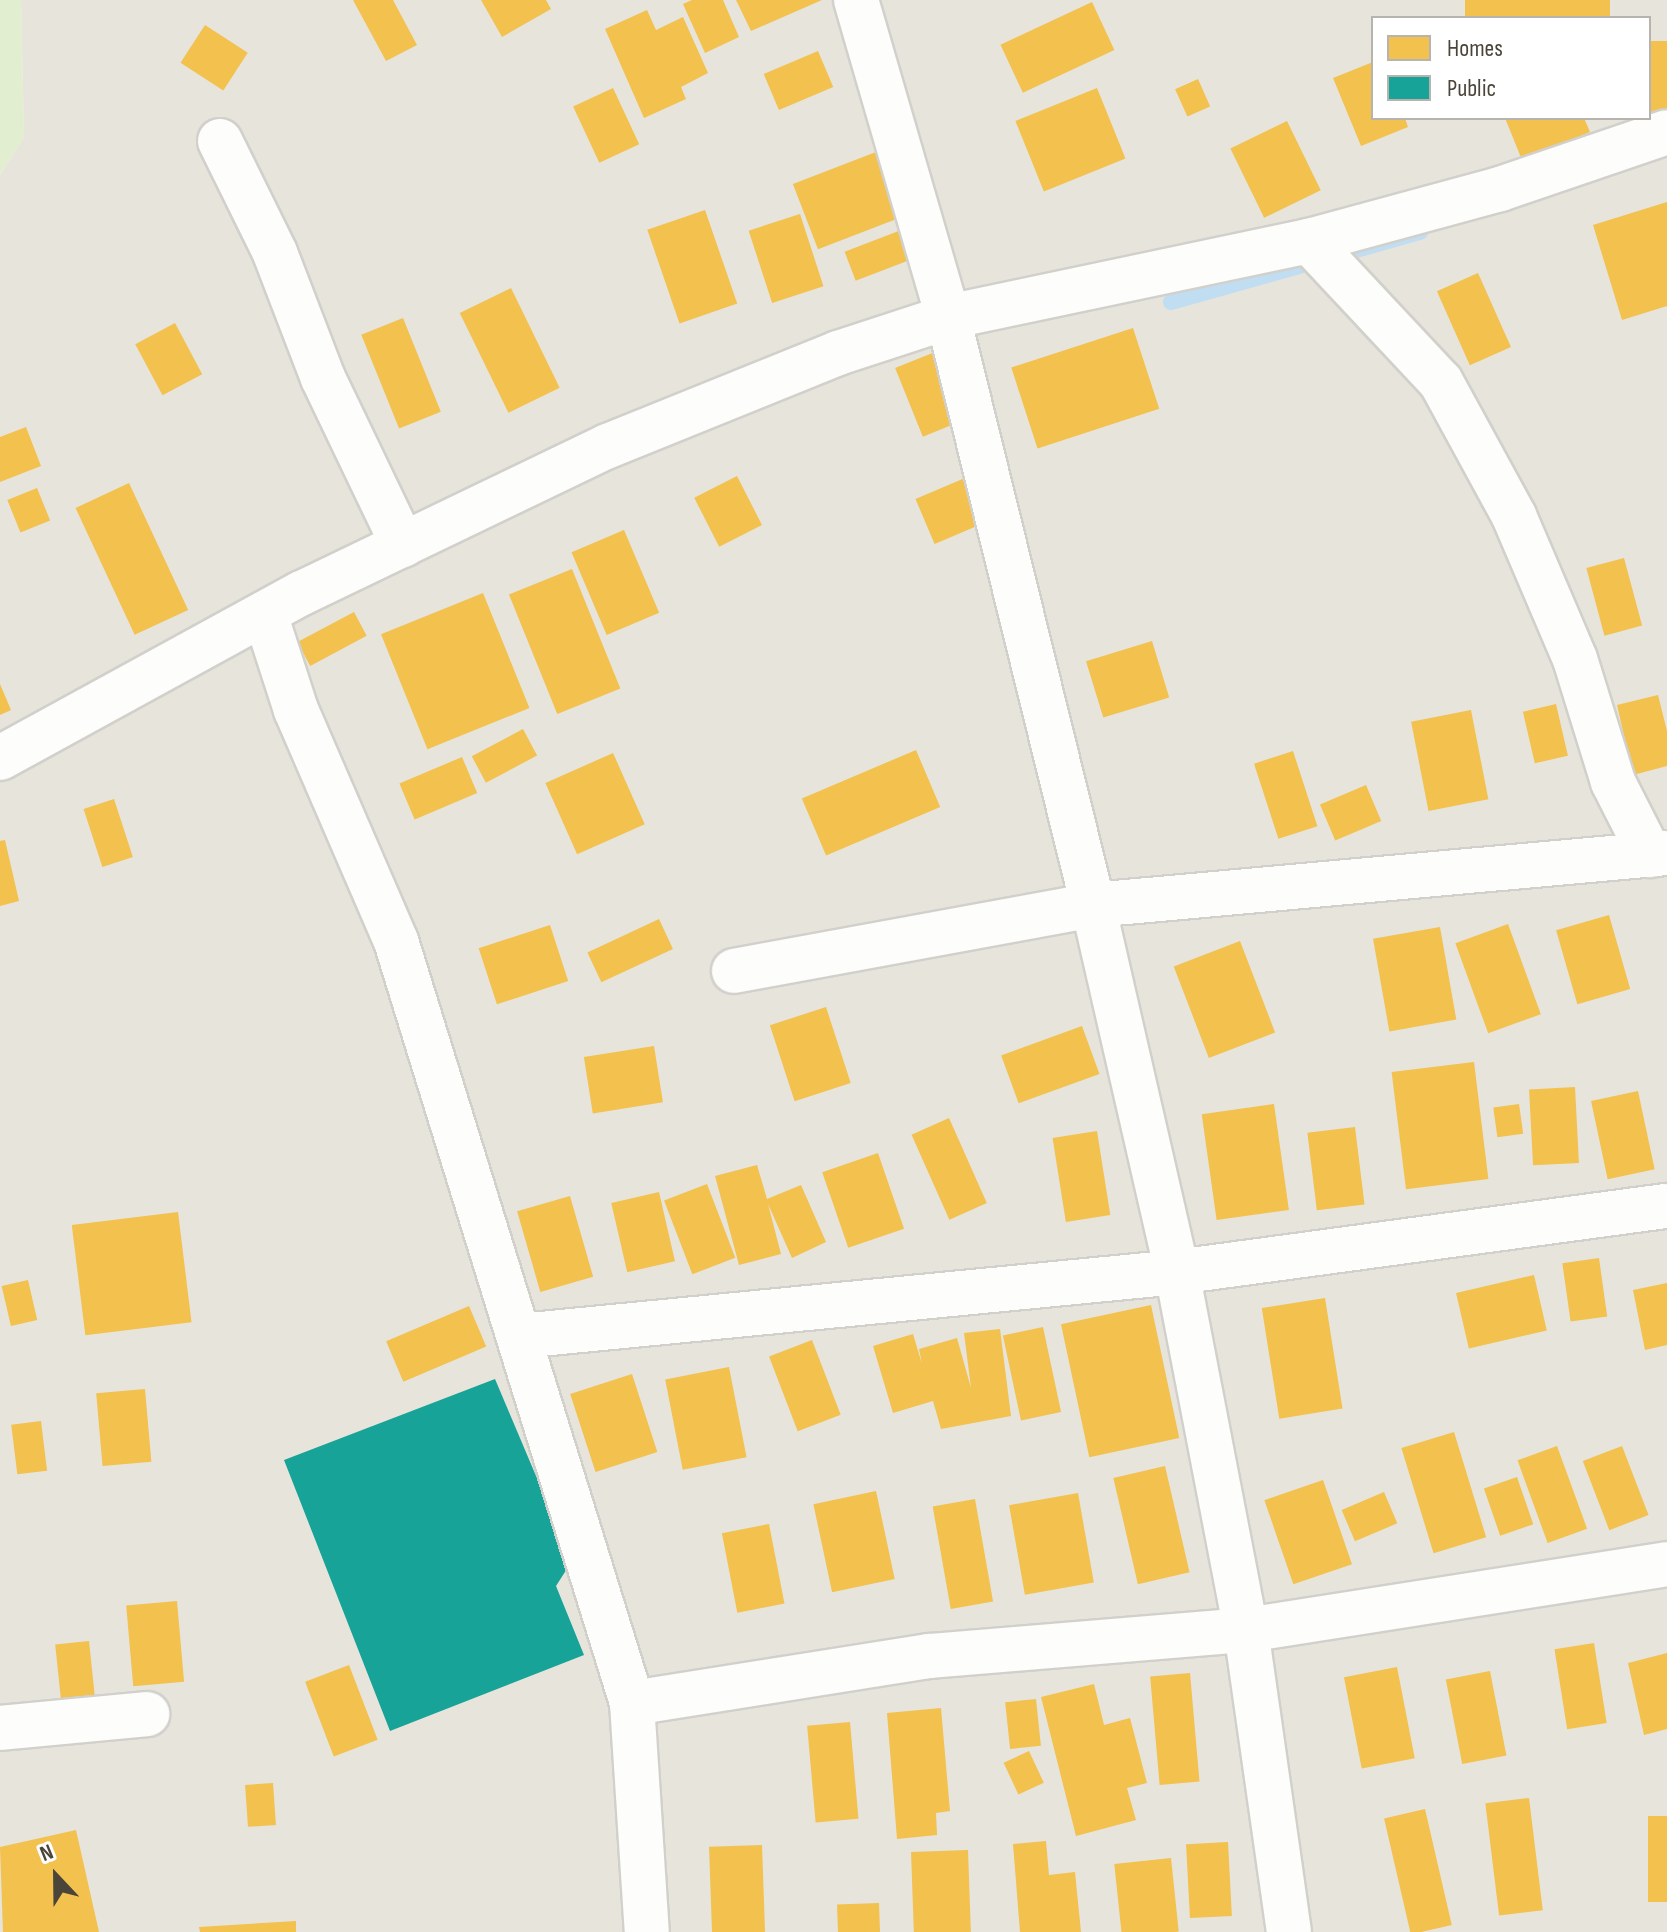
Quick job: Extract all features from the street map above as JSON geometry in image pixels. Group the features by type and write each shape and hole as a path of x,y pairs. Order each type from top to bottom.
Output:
{"street":[{"path":"856,0 948,317 1093,905 1177,1272 1246,1630 1289,1932"},
{"path":"0,758 265,614 403,545 608,446 838,353 948,317 1309,241 1500,189 1667,132"},
{"path":"220,141 275,253 323,378 403,545"},
{"path":"734,971 1093,905 1659,854 1613,782 1575,659 1514,516 1441,382 1309,241"},
{"path":"265,614 296,710 396,941 632,1703 647,1932"},
{"path":"520,1336 1177,1272 1667,1206"},
{"path":"632,1703 929,1656 1246,1630 1667,1564"},
{"path":"0,1728 147,1714"}],"shaded area":[{"path":"21,0 1667,0 1667,1932 0,1932 0,175 24,137"}],"green space":[{"path":"0,0 21,0 24,137 0,175"}],"building: Homes":[{"path":"353,0 393,0 417,45 386,61"},
{"path":"481,0 546,0 551,9 502,37"},
{"path":"692,0 723,0 739,37 705,53 683,4"},
{"path":"736,0 822,0 751,31"},
{"path":"1465,0 1610,0 1610,16 1465,16"},
{"path":"1092,2 1114,50 1023,93 1000,45"},
{"path":"647,10 656,30 683,17 708,73 681,87 686,99 644,118 605,29"},
{"path":"205,25 248,53 223,91 180,63"},
{"path":"1651,41 1667,41 1667,122 1648,122 1651,120"},
{"path":"818,51 833,87 779,110 764,74"},
{"path":"1371,63 1371,120 1406,120 1408,127 1361,146 1333,78"},
{"path":"1198,79 1210,106 1187,117 1175,89"},
{"path":"613,88 639,144 599,163 573,107"},
{"path":"1097,88 1125,158 1044,191 1015,121"},
{"path":"1506,120 1585,120 1590,132 1522,160"},
{"path":"1287,121 1321,190 1264,218 1230,149"},
{"path":"876,152 901,217 818,249 793,184"},
{"path":"1667,202 1667,306 1622,320 1593,225"},
{"path":"705,210 737,304 680,323 647,230"},
{"path":"800,214 823,286 772,303 749,231"},
{"path":"909,227 920,256 856,281 845,252"},
{"path":"1478,273 1511,347 1470,365 1437,291"},
{"path":"511,288 560,388 508,413 460,313"},
{"path":"403,318 441,412 399,429 361,335"},
{"path":"175,323 202,374 162,395 135,344"},
{"path":"1133,328 1159,409 1038,448 1011,368"},
{"path":"935,352 963,421 923,437 895,368"},
{"path":"26,427 41,466 0,482 0,437"},
{"path":"979,472 998,517 935,544 915,499"},
{"path":"737,476 762,525 719,547 694,498"},
{"path":"129,483 188,610 135,635 76,508"},
{"path":"37,488 50,520 20,532 7,500"},
{"path":"624,530 659,613 607,635 572,552"},
{"path":"1624,558 1642,626 1604,636 1586,568"},
{"path":"572,569 620,689 557,714 509,594"},
{"path":"483,593 529,708 427,749 381,634"},
{"path":"354,612 367,636 310,666 297,642"},
{"path":"1152,641 1169,697 1103,718 1086,661"},
{"path":"0,684 11,710 0,715"},
{"path":"1658,695 1667,731 1667,766 1633,775 1617,705"},
{"path":"1556,704 1568,756 1535,763 1523,712"},
{"path":"1471,710 1488,799 1428,811 1411,722"},
{"path":"523,729 537,755 486,783 472,756"},
{"path":"916,750 940,807 826,856 802,798"},
{"path":"1293,751 1317,826 1278,839 1254,764"},
{"path":"613,753 645,824 577,854 545,783"},
{"path":"462,757 477,793 415,819 399,784"},
{"path":"1366,785 1381,821 1335,840 1320,805"},
{"path":"114,799 133,857 102,867 84,809"},
{"path":"5,840 19,901 0,906 0,841"},
{"path":"1609,915 1630,989 1577,1004 1556,930"},
{"path":"659,919 673,949 601,982 587,952"},
{"path":"1508,924 1541,1014 1488,1033 1455,943"},
{"path":"550,925 568,981 497,1004 479,948"},
{"path":"1440,927 1456,1020 1389,1031 1373,939"},
{"path":"1240,941 1275,1032 1209,1058 1174,966"},
{"path":"826,1007 851,1083 795,1101 770,1025"},
{"path":"1082,1026 1099,1074 1019,1103 1001,1055"},
{"path":"654,1046 663,1102 593,1113 584,1057"},
{"path":"1474,1062 1488,1179 1406,1189 1392,1072"},
{"path":"1575,1087 1579,1163 1533,1165 1529,1089"},
{"path":"1638,1091 1655,1169 1608,1179 1591,1101"},
{"path":"1274,1104 1289,1210 1217,1220 1202,1114"},
{"path":"1519,1104 1523,1134 1497,1137 1493,1108"},
{"path":"949,1118 987,1203 949,1220 912,1135"},
{"path":"1355,1127 1365,1204 1317,1210 1307,1133"},
{"path":"1097,1131 1110,1215 1066,1222 1053,1138"},
{"path":"878,1153 904,1229 848,1248 822,1172"},
{"path":"757,1165 767,1199 801,1185 826,1242 792,1258 768,1204 781,1254 739,1265 715,1176"},
{"path":"707,1184 735,1258 692,1274 664,1200"},
{"path":"659,1192 675,1261 627,1272 611,1203"},
{"path":"570,1196 593,1277 540,1292 517,1211"},
{"path":"178,1212 192,1322 85,1335 72,1225"},
{"path":"1599,1258 1607,1316 1571,1322 1562,1263"},
{"path":"1534,1275 1547,1331 1469,1349 1456,1293"},
{"path":"28,1280 37,1320 11,1326 2,1286"},
{"path":"1667,1283 1667,1345 1645,1350 1633,1290"},
{"path":"1325,1298 1343,1409 1279,1419 1262,1308"},
{"path":"1151,1305 1179,1438 1089,1457 1061,1324"},
{"path":"469,1306 486,1347 403,1382 386,1341"},
{"path":"1043,1327 1061,1412 1021,1421 1003,1336"},
{"path":"1000,1329 1011,1416 941,1429 933,1401 893,1413 873,1346 913,1334 922,1364 919,1349 957,1338 971,1388 964,1333"},
{"path":"812,1340 841,1415 798,1431 769,1356"},
{"path":"729,1367 747,1457 683,1470 665,1379"},
{"path":"632,1374 657,1452 596,1472 570,1394"},
{"path":"145,1389 151,1462 103,1466 96,1393"},
{"path":"41,1421 47,1471 17,1474 11,1425"},
{"path":"1454,1432 1486,1537 1434,1553 1401,1448"},
{"path":"1557,1446 1587,1529 1548,1543 1518,1460"},
{"path":"1622,1446 1649,1515 1609,1530 1583,1461"},
{"path":"1165,1466 1190,1572 1138,1584 1113,1478"},
{"path":"1517,1477 1533,1524 1500,1536 1484,1488"},
{"path":"1323,1480 1352,1564 1293,1584 1264,1500"},
{"path":"876,1491 895,1579 832,1592 813,1504"},
{"path":"1384,1492 1397,1523 1355,1541 1342,1510"},
{"path":"1078,1493 1094,1583 1025,1595 1009,1505"},
{"path":"975,1499 993,1601 951,1609 933,1506"},
{"path":"769,1524 784,1604 737,1613 722,1533"},
{"path":"177,1601 184,1682 133,1686 126,1605"},
{"path":"89,1641 95,1699 61,1702 55,1645"},
{"path":"1594,1643 1607,1723 1567,1729 1554,1649"},
{"path":"1667,1653 1667,1729 1644,1735 1628,1663"},
{"path":"349,1665 378,1740 334,1757 305,1682"},
{"path":"1397,1667 1415,1758 1362,1769 1344,1677"},
{"path":"1490,1671 1506,1755 1462,1764 1446,1680"},
{"path":"1190,1673 1199,1782 1160,1785 1150,1676"},
{"path":"1094,1684 1104,1725 1130,1718 1147,1783 1127,1788 1136,1820 1076,1836 1041,1697"},
{"path":"1036,1699 1041,1746 1010,1749 1005,1702"},
{"path":"941,1708 950,1811 936,1813 937,1835 897,1839 887,1713"},
{"path":"850,1722 858,1819 816,1822 807,1726"},
{"path":"1029,1751 1044,1783 1018,1795 1004,1763"},
{"path":"273,1783 276,1825 248,1827 245,1785"},
{"path":"1529,1798 1543,1910 1499,1916 1485,1803"},
{"path":"1425,1809 1452,1925 1410,1932 1384,1818"},
{"path":"1648,1816 1667,1816 1667,1902 1648,1902"},
{"path":"76,1830 99,1932 3,1932 0,1847"},
{"path":"1046,1841 1049,1875 1075,1872 1081,1932 1020,1932 1013,1844"},
{"path":"1228,1842 1232,1916 1190,1918 1186,1844"},
{"path":"762,1845 765,1932 712,1932 709,1847"},
{"path":"968,1850 971,1932 914,1932 911,1852"},
{"path":"1171,1858 1179,1932 1121,1932 1114,1864"},
{"path":"879,1903 880,1932 838,1932 837,1904"},
{"path":"296,1921 296,1932 200,1932 199,1927"}],"building: Public":[{"path":"495,1379 572,1561 556,1586 584,1655 390,1731 284,1460"}],"waterway":[{"path":"1171,302 1420,232"}]}
